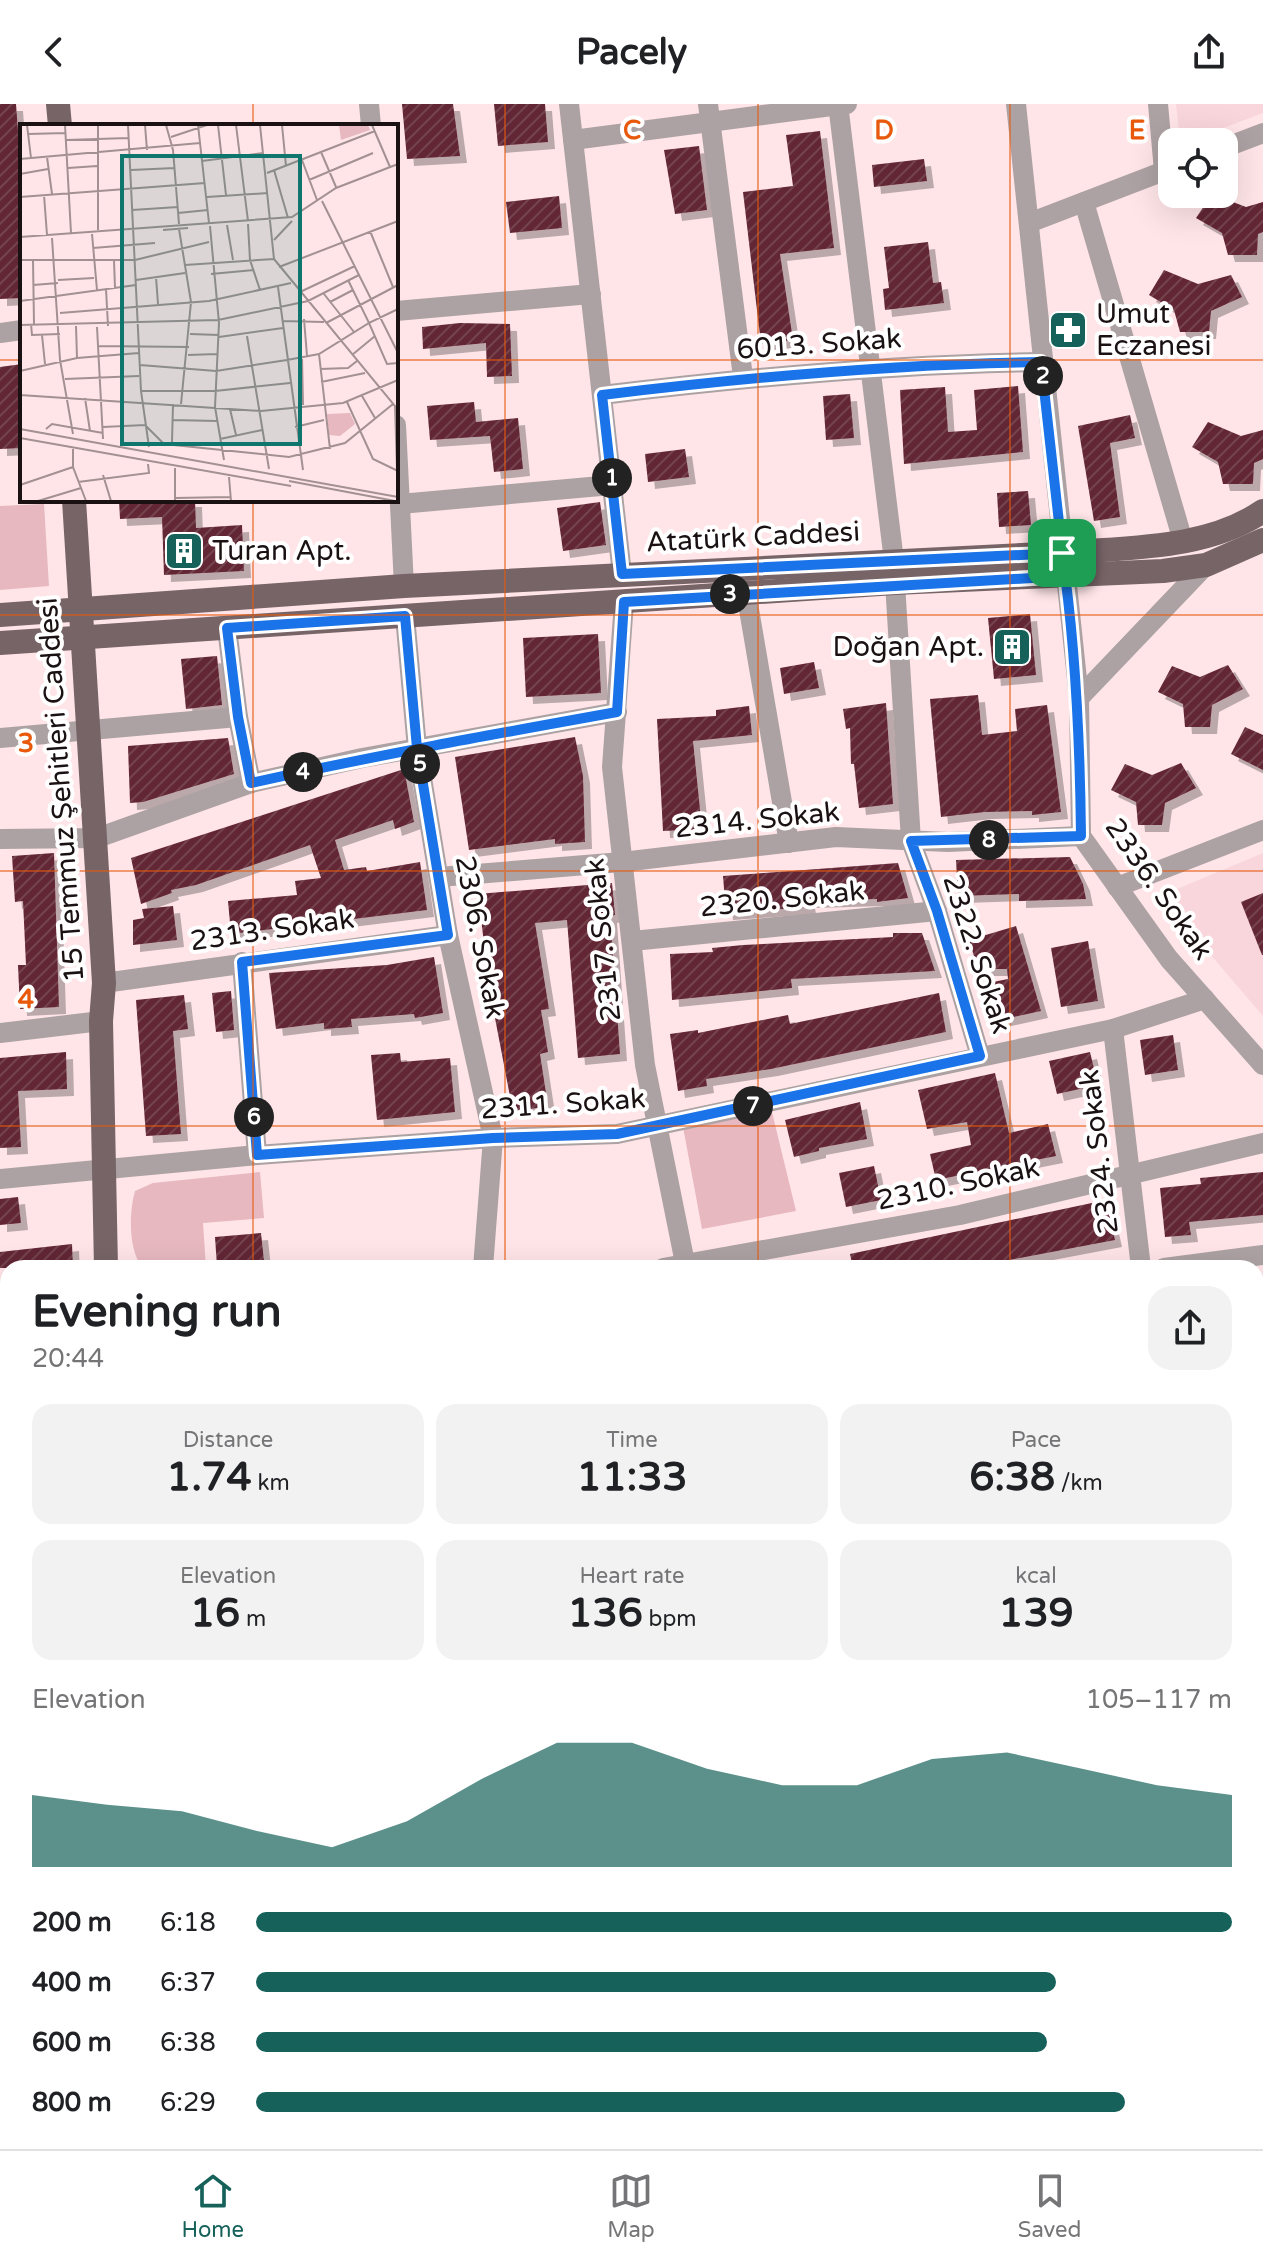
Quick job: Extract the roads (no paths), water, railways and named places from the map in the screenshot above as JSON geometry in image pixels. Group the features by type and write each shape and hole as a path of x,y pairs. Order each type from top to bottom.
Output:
{"main road":[{"path":"58,104 60,124"},
{"name":"15 Temmuz Şehitleri Caddesi","path":"74,502 104,983 101,1021 106,1260"},
{"name":"Atatürk Caddesi","path":"1064,564 1211,536 1263,511"},
{"name":"Atatürk Caddesi","path":"0,615 622,574 894,572 1064,564 1163,571 1206,565 1263,540"},
{"name":"Atatürk Caddesi","path":"0,643 624,602 746,592 894,572"}],"street":[{"path":"369,104 371,124"},
{"path":"569,104 622,574"},
{"path":"573,140 709,113 841,104"},
{"name":"2322. Sokak","path":"841,104 868,367 894,572 911,841 937,911 980,1056"},
{"name":"2336. Sokak","path":"1016,104 1079,698 1081,836 1169,959 1263,1065"},
{"path":"1158,104 1162,128"},
{"path":"709,113 743,377"},
{"path":"1238,143 1263,133"},
{"path":"1029,223 1158,174"},
{"path":"1084,202 1183,541"},
{"path":"398,311 591,294"},
{"path":"0,333 20,330"},
{"name":"6013. Sokak","path":"602,395 743,377 868,367 1041,362"},
{"path":"398,476 404,586"},
{"path":"400,504 612,485"},
{"path":"1079,698 1206,565"},
{"path":"746,592 789,843"},
{"name":"2317. Sokak","path":"624,602 612,767 645,1065 684,1260"},
{"name":"2306. Sokak","path":"405,616 417,748 448,935 493,1138 484,1260"},
{"path":"227,628 238,717 251,783"},
{"path":"0,839 97,838 251,783 417,748 617,712"},
{"path":"0,738 238,717"},
{"path":"1117,887 1263,830"},
{"name":"2314. Sokak","path":"439,877 622,862 836,837 911,841 1081,836"},
{"name":"2320. Sokak","path":"632,941 937,911"},
{"name":"2313. Sokak","path":"104,983 448,935"},
{"path":"242,962 257,1155"},
{"name":"2311. Sokak","path":"0,1179 257,1155 493,1138 617,1134 1113,1029 1205,999"},
{"path":"0,1033 101,1021"},
{"name":"2324. Sokak","path":"1113,1029 1140,1260"},
{"name":"2310. Sokak","path":"722,1260 960,1215 1263,1143"},
{"path":"1225,1260 1263,1255"}],"place":[{"name":"Umut Eczanesi","path":"1068,330"},
{"name":"Turan Apt.","path":"184,551"},
{"name":"Doğan Apt.","path":"1012,647"}]}
